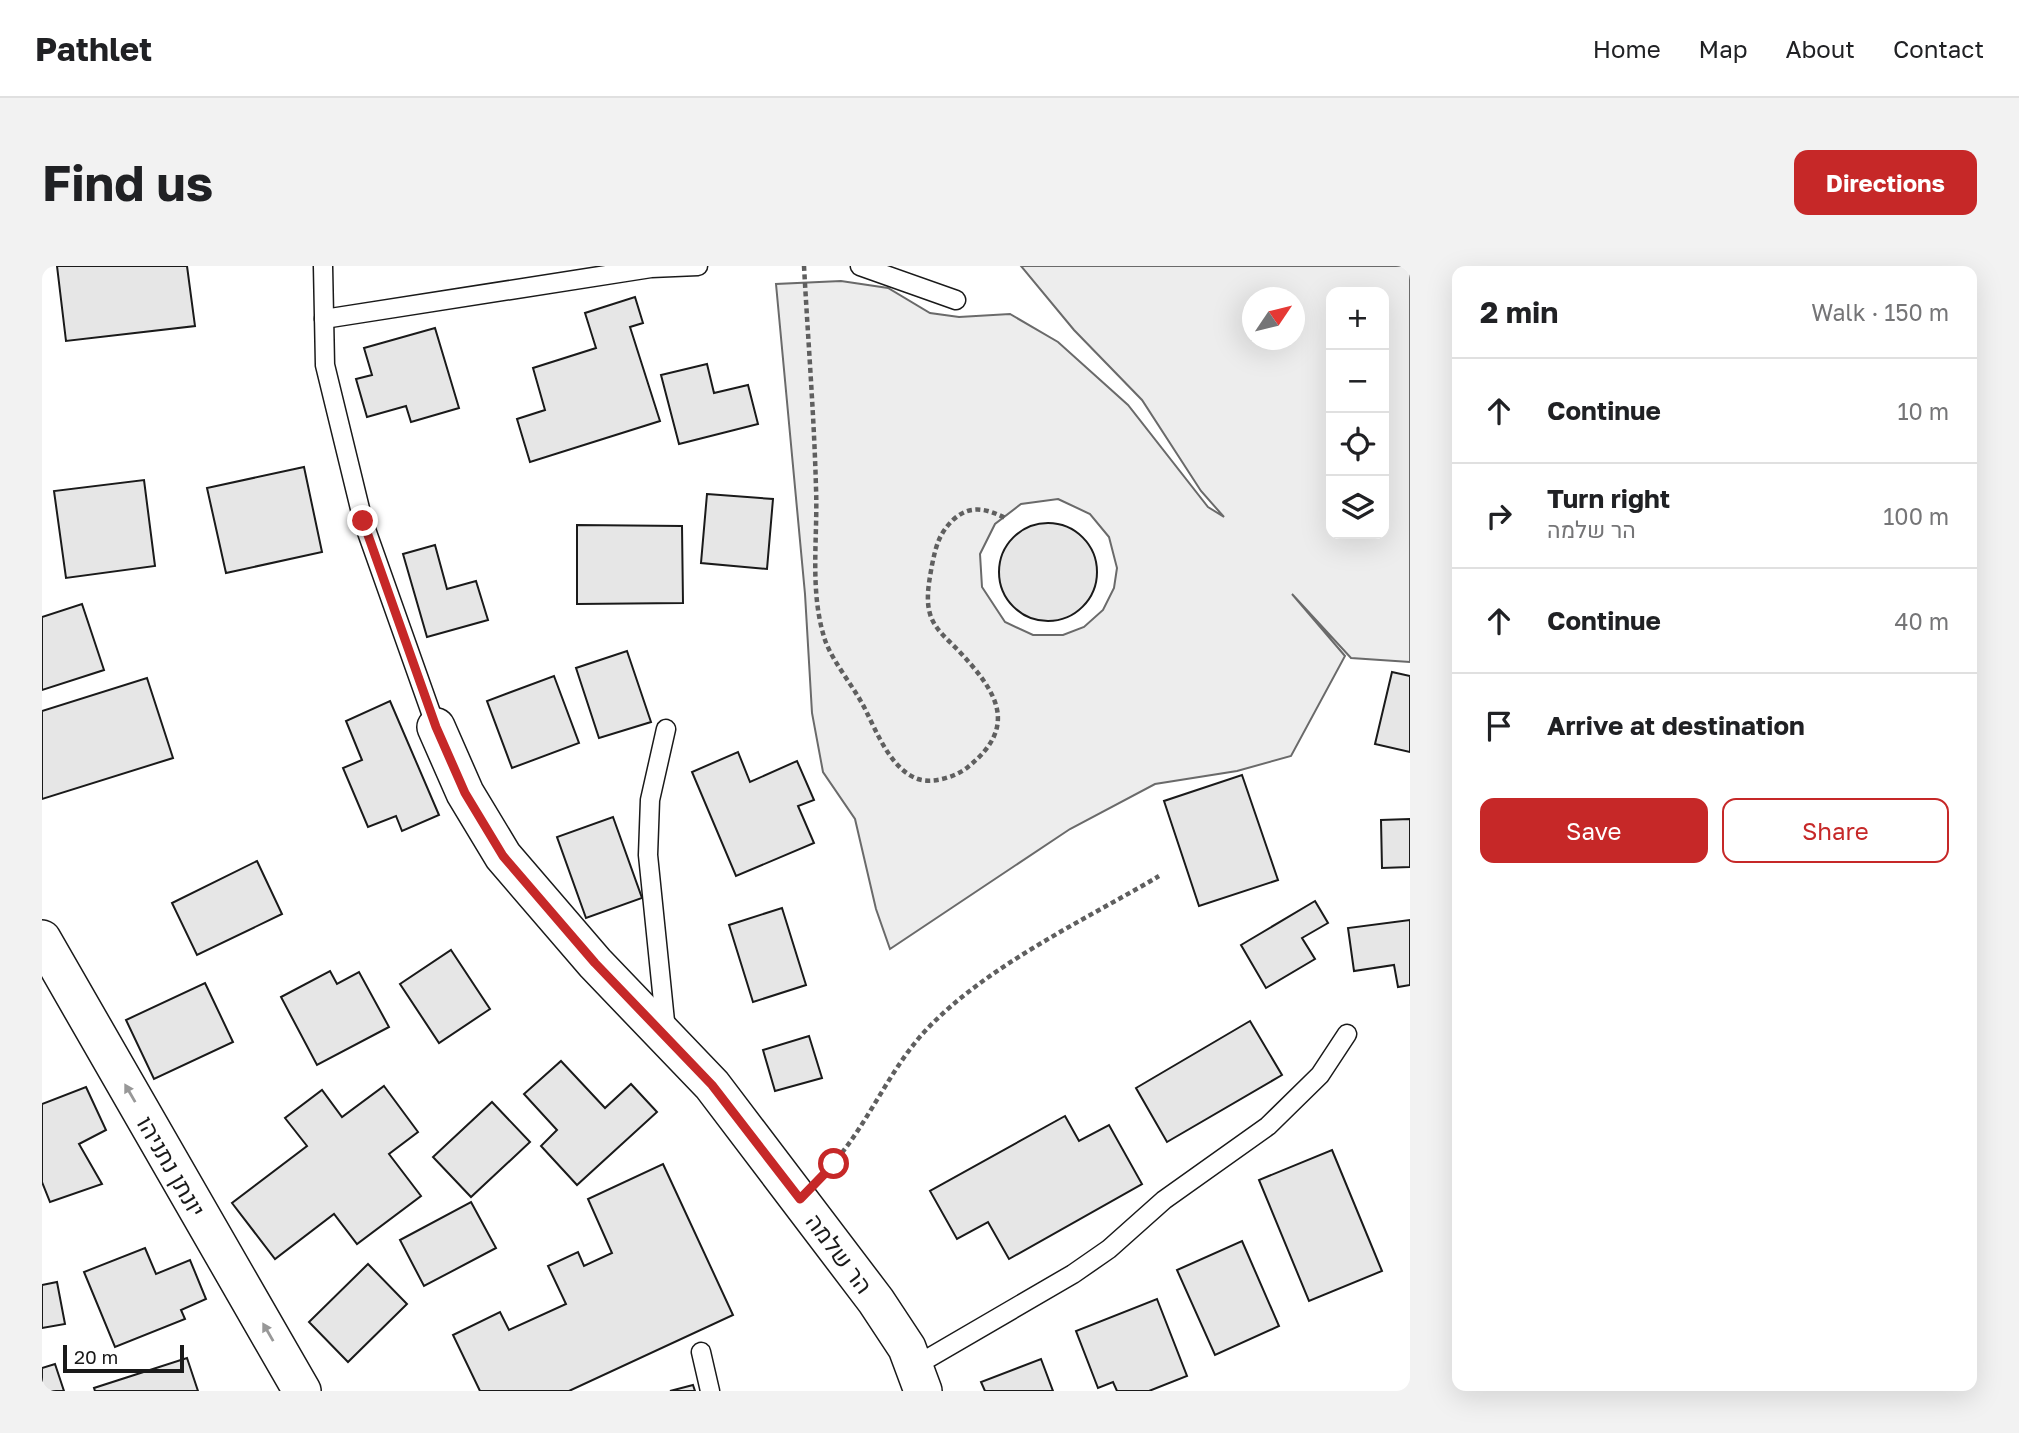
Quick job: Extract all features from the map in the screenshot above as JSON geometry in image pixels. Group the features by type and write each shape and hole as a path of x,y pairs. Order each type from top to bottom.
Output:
{"street":[{"name":"הר שלמה","path":"436,727 465,793 503,856 595,963 712,1085 876,1301 907,1348 919,1378"},
{"name":"יונתן נתניהו","path":"42,939 302,1391"}],"lane":[{"path":"323,266 325,365 363,521 436,727"},
{"path":"324,319 651,268 698,266"},
{"path":"860,266 956,300"},
{"path":"666,729 650,800 648,855 667,1036"},
{"path":"919,1378 1110,1249 1164,1200 1268,1126 1320,1075 1347,1034"},
{"path":"701,1352 710,1391"}],"path":[{"path":"804,266 816,489 815,585 819,618 826,643 855,688 884,746 902,767 917,779 940,780 965,770 986,751 998,732 999,710 992,691 942,633 932,619 927,602 937,539 954,520 968,509 990,510 1007,519"},
{"path":"800,1199 834,1164 926,1030 964,996 1006,966 1158,876"}],"shaded area":[{"path":"1021,266 1410,266 1410,662 1351,658 1292,594 1345,656 1291,756 1237,771 1155,784 1070,829 890,949 876,909 855,819 823,772 812,713 805,594 776,284 841,281 888,288 930,313 959,317 1010,314 1058,342 1128,405 1208,507 1224,517 1201,491 1142,400 1074,330","holes":["1058,499 1090,514 1109,537 1117,568 1114,588 1103,610 1084,627 1063,635 1033,635 1005,622 982,587 980,554 995,524 1021,504"]}],"building":[{"path":"57,266 187,266 195,326 66,341"},
{"path":"635,297 643,323 630,327 660,421 530,462 517,419 545,410 533,368 596,348 585,313"},
{"path":"435,328 459,408 411,422 406,406 367,417 356,379 372,375 364,348"},
{"path":"707,364 714,393 748,385 758,424 679,444 661,375"},
{"path":"304,467 322,552 226,573 207,488"},
{"path":"144,480 155,566 66,578 54,491"},
{"path":"707,494 773,499 767,569 701,563"},
{"path":"1048,523 1067,527 1082,538 1093,553 1097,572 1093,591 1082,606 1067,617 1048,621 1029,617 1014,606 1003,591 999,572 1003,553 1014,538 1029,527"},
{"path":"577,525 682,526 683,603 577,604"},
{"path":"435,545 447,589 476,581 488,620 427,637 403,554"},
{"path":"82,604 104,670 42,690 42,617"},
{"path":"627,651 651,722 599,738 576,668"},
{"path":"1392,672 1410,676 1410,752 1375,744"},
{"path":"554,676 579,743 512,768 487,701"},
{"path":"147,678 173,758 42,799 42,711"},
{"path":"390,701 439,815 402,831 396,816 368,827 343,768 362,760 346,721"},
{"path":"738,752 750,782 797,761 814,800 798,806 814,843 736,876 692,772"},
{"path":"1242,775 1278,880 1199,906 1164,801"},
{"path":"613,817 642,898 586,918 557,837"},
{"path":"1410,819 1410,867 1382,868 1381,820"},
{"path":"257,861 282,914 197,955 172,903"},
{"path":"1315,901 1328,923 1302,938 1315,959 1266,988 1241,945"},
{"path":"782,908 806,985 753,1002 729,925"},
{"path":"1410,920 1410,985 1398,987 1394,965 1354,971 1348,928"},
{"path":"451,950 490,1009 439,1043 400,984"},
{"path":"330,971 337,984 359,972 389,1027 317,1065 281,997"},
{"path":"205,983 233,1042 154,1079 126,1020"},
{"path":"1250,1021 1282,1075 1167,1142 1136,1088"},
{"path":"809,1036 822,1078 775,1091 763,1050"},
{"path":"561,1061 605,1108 631,1084 657,1112 577,1185 541,1146 557,1130 524,1094"},
{"path":"384,1086 418,1132 389,1154 421,1196 357,1244 334,1214 275,1259 232,1203 307,1146 285,1118 322,1090 342,1117"},
{"path":"86,1087 106,1130 79,1144 102,1184 50,1202 42,1182 42,1104"},
{"path":"492,1102 530,1142 471,1197 433,1157"},
{"path":"1065,1116 1079,1141 1109,1125 1142,1184 1009,1259 988,1222 957,1239 930,1191"},
{"path":"1332,1150 1382,1271 1309,1301 1259,1180"},
{"path":"663,1164 733,1315 569,1391 480,1391 453,1335 500,1312 509,1330 566,1304 548,1266 578,1252 584,1266 612,1253 588,1199"},
{"path":"471,1202 496,1248 424,1286 400,1240"},
{"path":"1242,1241 1279,1326 1215,1355 1177,1270"},
{"path":"145,1248 156,1274 190,1260 206,1299 181,1310 185,1319 115,1347 84,1272"},
{"path":"368,1264 407,1304 348,1362 309,1322"},
{"path":"57,1282 65,1324 42,1328 42,1285"},
{"path":"1157,1299 1187,1376 1149,1391 1117,1391 1113,1382 1098,1388 1076,1331"},
{"path":"187,1358 198,1391 95,1391 94,1388"},
{"path":"1041,1359 1053,1391 985,1391 981,1382"},
{"path":"55,1364 64,1391 42,1391 42,1368"},
{"path":"693,1385 695,1391 670,1391"}],"route":[{"path":"363,521 436,727 465,793 503,856 595,963 712,1085 800,1199 834,1164"}]}
